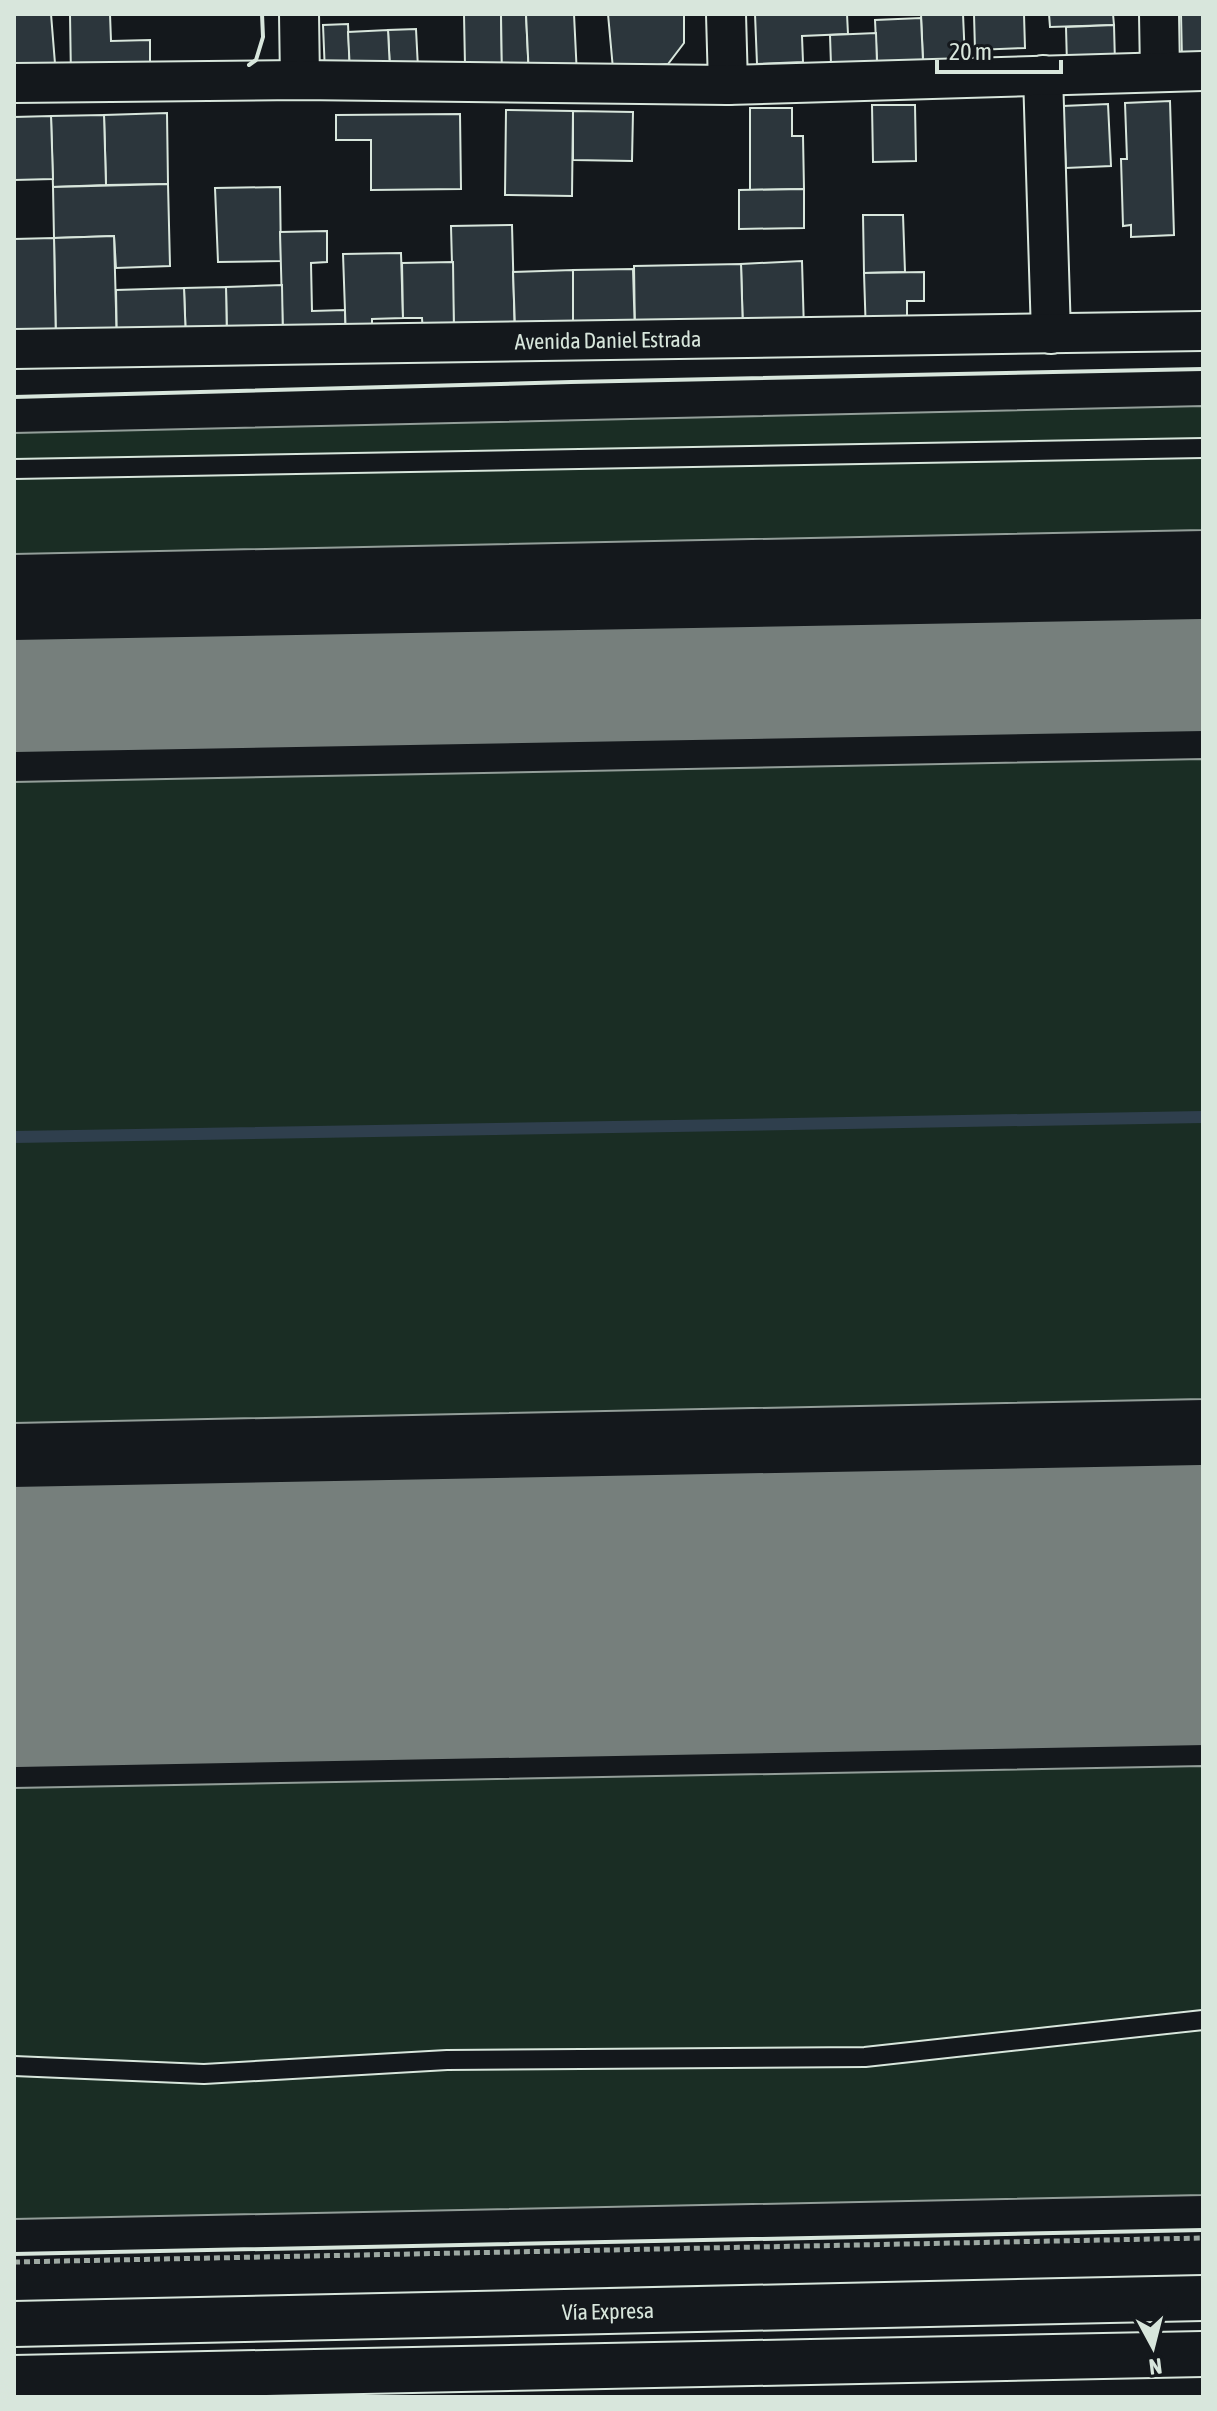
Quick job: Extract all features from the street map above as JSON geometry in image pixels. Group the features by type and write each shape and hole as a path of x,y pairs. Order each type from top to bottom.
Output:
{"main road":[{"name":"Vía Expresa","path":"14,2324 1203,2298"},
{"path":"14,2378 1203,2354"}],"street":[{"path":"299,14 300,80"},
{"path":"726,14 728,85"},
{"path":"1159,14 1160,72"},
{"path":"14,83 300,80 728,85 1203,71"},
{"path":"1043,75 1051,334"},
{"name":"Avenida Daniel Estrada","path":"14,349 1203,331"}],"lane":[{"path":"14,469 1203,448"},
{"path":"14,2066 204,2074 447,2060 865,2057 1203,2020"}],"path":[{"path":"14,2262 1203,2238"}],"green space":[{"path":"1203,406 1203,530 14,554 14,433"},
{"path":"1203,759 1203,1399 14,1423 14,782"},
{"path":"1203,1766 1203,2195 14,2219 14,1788"}],"building":[{"path":"14,14 51,14 56,76 14,77"},
{"path":"70,14 110,14 111,41 150,40 150,75 71,78"},
{"path":"464,14 501,14 502,65 465,66"},
{"path":"501,14 526,14 529,77 502,79"},
{"path":"526,14 574,14 577,76 529,77"},
{"path":"608,14 684,14 684,43 668,64 613,69"},
{"path":"755,14 847,14 848,34 802,36 803,62 757,64"},
{"path":"921,14 963,14 965,60 923,61"},
{"path":"974,14 1024,14 1025,48 975,50"},
{"path":"1049,14 1113,14 1114,25 1050,27"},
{"path":"1181,14 1203,14 1203,59 1182,60"},
{"path":"921,18 923,61 877,63 875,20"},
{"path":"348,24 350,72 325,73 323,25"},
{"path":"1114,25 1115,63 1067,65 1066,27"},
{"path":"416,29 418,68 390,70 388,30"},
{"path":"388,30 390,70 350,72 348,32"},
{"path":"876,33 877,63 831,65 830,35"},
{"path":"1170,101 1174,235 1131,237 1131,225 1123,226 1121,159 1127,159 1125,103"},
{"path":"1108,104 1111,166 1066,168 1063,106"},
{"path":"872,105 915,105 916,161 873,162"},
{"path":"750,108 792,108 792,136 803,136 804,189 750,190"},
{"path":"506,110 573,111 572,196 505,195"},
{"path":"573,111 633,112 632,161 573,160"},
{"path":"167,113 168,184 106,185 104,115"},
{"path":"460,114 461,189 371,190 371,140 336,140 336,115"},
{"path":"104,115 106,185 53,187 51,116"},
{"path":"51,116 53,179 14,180 14,117"},
{"path":"168,184 170,266 116,268 114,236 54,238 53,187"},
{"path":"280,187 281,261 218,262 215,188"},
{"path":"804,189 804,228 739,229 739,190"},
{"path":"863,215 903,215 905,272 864,273"},
{"path":"512,225 515,340 454,341 451,226"},
{"path":"327,231 327,262 311,263 312,311 345,310 346,339 283,341 280,232"},
{"path":"114,236 117,345 56,346 54,238"},
{"path":"54,238 56,346 14,347 14,239"},
{"path":"401,253 403,318 372,319 372,339 346,339 343,254"},
{"path":"802,261 804,331 743,333 741,264"},
{"path":"453,262 454,333 423,334 422,318 403,318 402,263"},
{"path":"741,264 743,333 635,336 634,266"},
{"path":"633,269 635,336 573,325 573,270"},
{"path":"573,270 573,325 515,327 513,272"},
{"path":"924,272 924,301 907,301 907,317 866,335 864,273"},
{"path":"282,285 283,341 227,342 226,287"},
{"path":"226,287 227,342 186,343 184,288"},
{"path":"184,288 186,343 117,345 116,290"}],"waterway":[{"path":"14,1137 1203,1117"}],"taxiway":[{"path":"14,696 1203,675"}],"runway":[{"path":"14,1627 1203,1605"}],"wall":[{"path":"249,65 256,60 263,37 262,14"},
{"path":"14,397 1203,369"},
{"path":"14,2254 1203,2230"}]}
